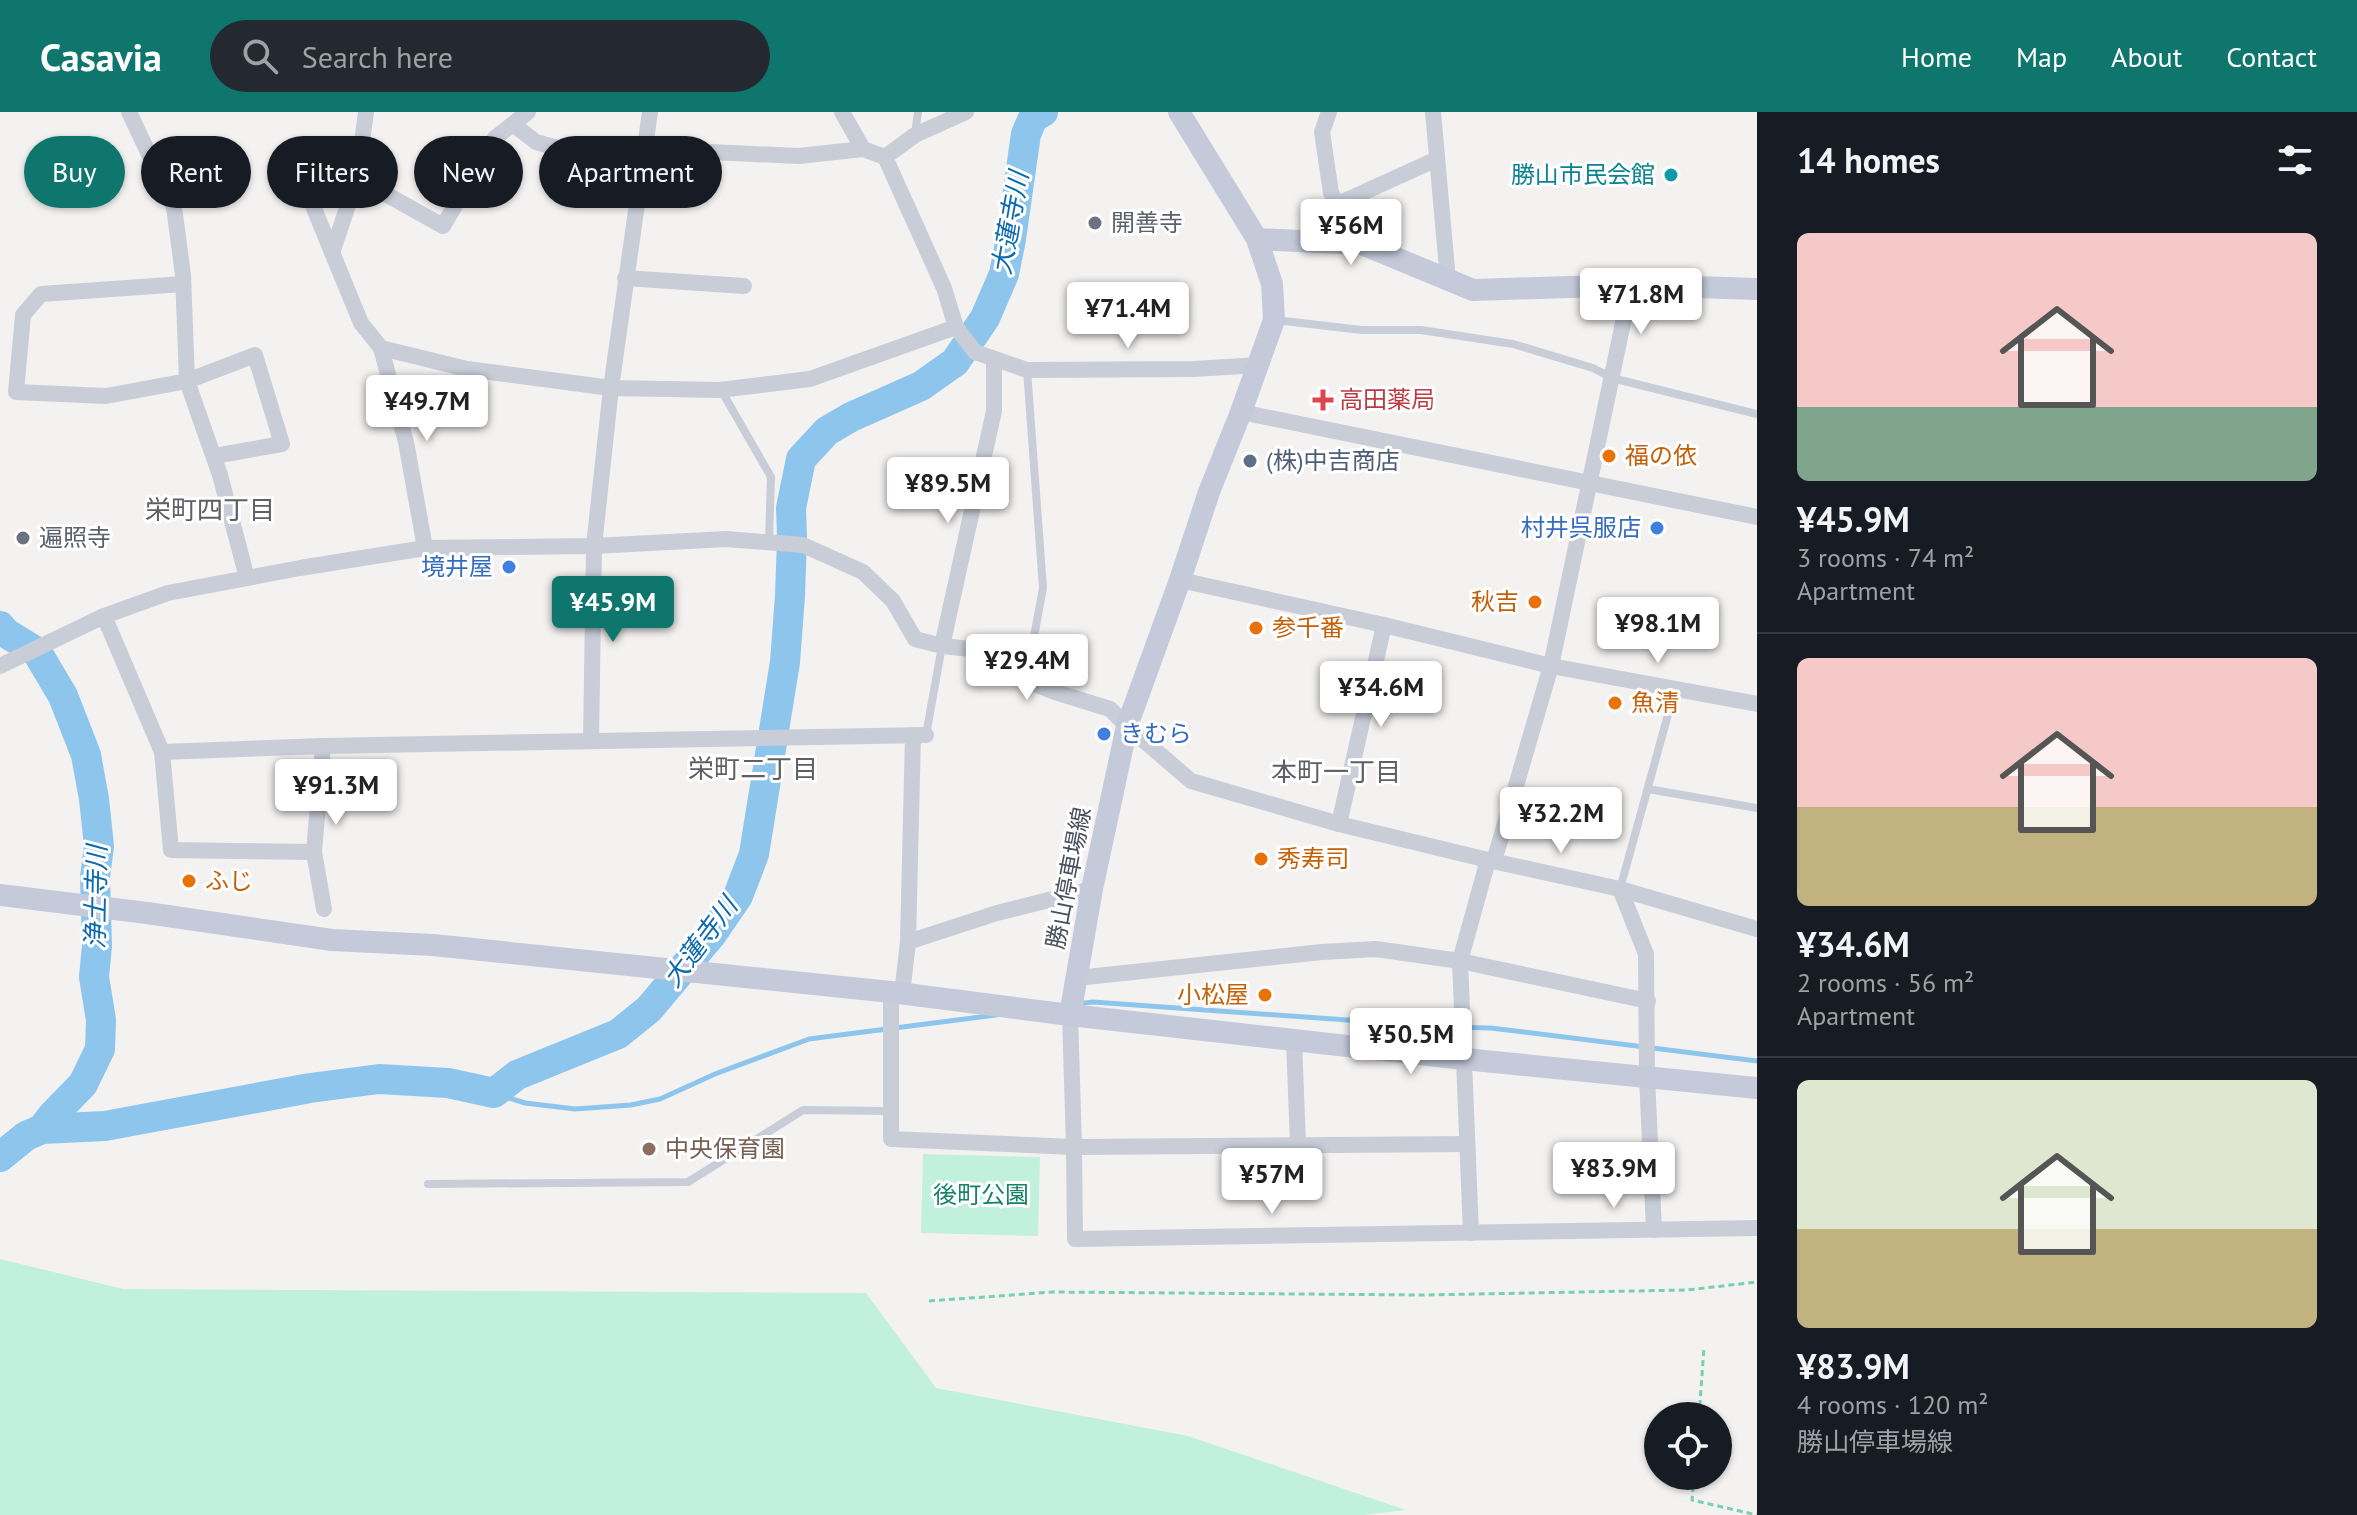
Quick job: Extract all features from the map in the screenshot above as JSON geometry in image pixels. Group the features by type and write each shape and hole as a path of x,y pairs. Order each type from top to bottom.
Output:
{"main road":[{"name":"勝山停車場線","path":"1070,1015 1092,889 1127,726 1209,492 1274,320 1272,284 1257,239 1179,112"},
{"path":"1257,239 1362,244 1473,290 1631,285 1757,289"},
{"path":"0,895 332,940 433,945 897,993 1464,1059 1757,1088"}],"street":[{"path":"129,112 174,207 183,284 187,381 214,456 247,578"},
{"path":"363,136 366,112"},
{"path":"398,201 443,226 495,138 528,112"},
{"path":"647,136 650,112"},
{"path":"842,112 863,149"},
{"path":"885,157 915,135 966,112"},
{"path":"1329,112 1322,132 1331,193 1362,244"},
{"path":"1433,112 1448,280"},
{"path":"514,125 539,143"},
{"path":"722,152 799,156 863,149 885,157 944,288 956,327 975,352 1027,370 1194,369 1259,365"},
{"path":"1338,204 1437,159"},
{"path":"314,208 361,323 381,348 406,442 425,548"},
{"path":"332,253 347,208"},
{"path":"591,741 594,546 611,388 636,208"},
{"path":"625,278 744,286"},
{"path":"183,284 41,294 23,315 16,392 106,396 187,381 255,355 282,444 214,456"},
{"path":"1471,1233 1460,961 1551,666 1631,285"},
{"path":"381,348 467,369 611,388 720,390 810,379 956,327"},
{"path":"942,646 994,411 994,359"},
{"path":"1241,412 1757,517"},
{"path":"0,666 98,620 168,593 425,548 594,546 726,539 803,545 863,572 893,601 915,639 971,649 1017,677 1110,709 1191,781 1339,824 1620,889 1757,929"},
{"path":"1180,580 1551,666 1757,704"},
{"path":"98,620 162,752 171,850 314,852"},
{"path":"1339,824 1384,625"},
{"path":"162,752 920,735 908,942 897,993 891,1139 1074,1147 1467,1144"},
{"path":"323,746 314,852 324,909"},
{"path":"908,942 997,913 1092,889"},
{"path":"1620,889 1646,954 1647,1077 1654,1230"},
{"path":"1077,978 1376,949 1460,961 1648,1001"},
{"path":"1070,1015 1075,1239 1757,1228"},
{"path":"1294,1040 1298,1145"}],"lane":[{"path":"915,135 918,112"},
{"path":"1274,320 1362,330 1421,330 1513,344 1593,368 1612,378 1757,414"},
{"path":"1026,680 1043,588 1027,370"},
{"path":"720,390 771,477 769,542"},
{"path":"920,735 942,646"},
{"path":"1620,889 1675,689"},
{"path":"1648,789 1757,808"},
{"path":"428,1184 688,1182 803,1110 891,1111"}],"path":[{"path":"929,1301 1053,1292 1423,1295 1687,1290 1757,1282"},
{"path":"1700,1402 1704,1348"},
{"path":"1693,1490 1692,1500 1757,1515"}],"green space":[{"name":"後町公園","path":"923,1154 1040,1157 1038,1236 921,1233"},
{"path":"0,1259 123,1289 866,1293 936,1388 1188,1436 1406,1510 1363,1515 0,1515"}],"waterway":[{"name":"大蓮寺川","path":"42,1129 105,1126 310,1088 379,1079 448,1083 494,1093 517,1075 618,1034 649,1009 712,934 738,896 754,854 785,662 790,596 791,508 801,459 827,431 921,386 955,362 985,318 1004,274 1026,134 1033,118 1043,112"},
{"name":"浄土寺川","path":"0,626 37,652 63,696 86,755 99,846 95,877 97,946 94,977 101,1020 100,1049 83,1084 42,1129 26,1136 0,1157"},
{"path":"1077,1004 1093,1002 1491,1028 1757,1061"},
{"path":"494,1093 525,1103 575,1109 631,1105 660,1099 715,1074 809,1039 996,1015"}],"place":[{"name":"勝山市民会館","path":"1671,175"},
{"name":"開善寺","path":"1095,223"},
{"name":"高田薬局","path":"1323,400"},
{"name":"福の依","path":"1609,456"},
{"name":"(株)中吉商店","path":"1250,461"},
{"name":"村井呉服店","path":"1657,528"},
{"name":"遍照寺","path":"23,538"},
{"name":"境井屋","path":"509,567"},
{"name":"秋吉","path":"1535,602"},
{"name":"参千番","path":"1256,628"},
{"name":"魚清","path":"1615,703"},
{"name":"きむら","path":"1104,734"},
{"name":"秀寿司","path":"1261,859"},
{"name":"ふじ","path":"189,881"},
{"name":"小松屋","path":"1265,995"},
{"name":"中央保育園","path":"649,1149"}],"district":[{"name":"栄町四丁目","path":"210,510"},
{"name":"栄町二丁目","path":"753,769"},
{"name":"本町一丁目","path":"1336,772"}]}
